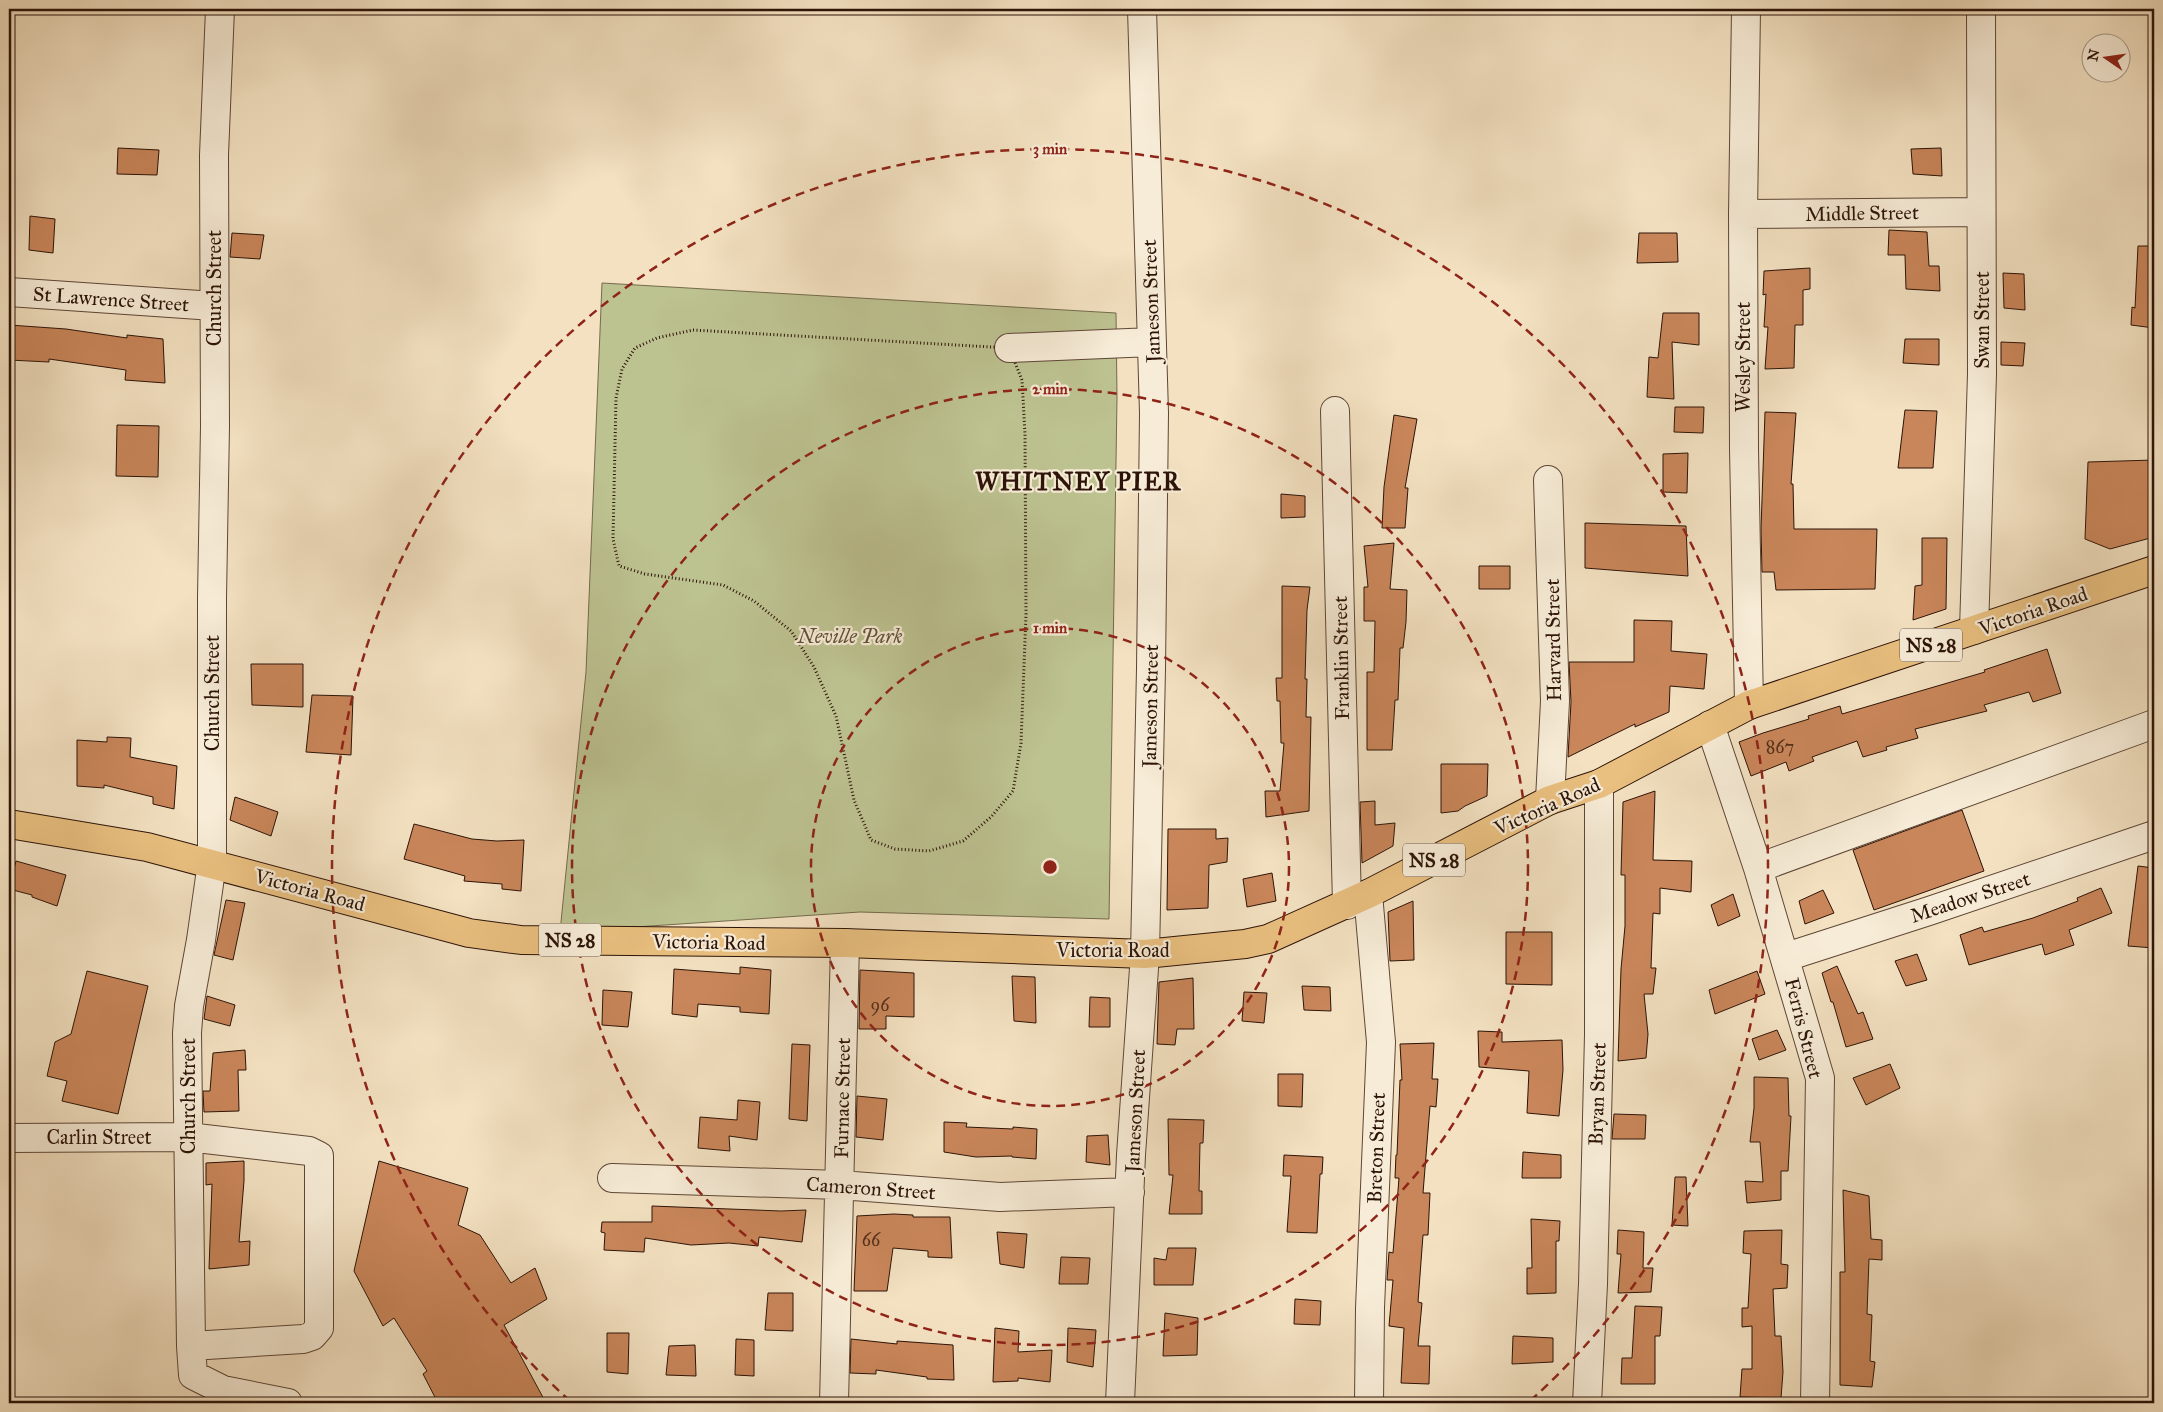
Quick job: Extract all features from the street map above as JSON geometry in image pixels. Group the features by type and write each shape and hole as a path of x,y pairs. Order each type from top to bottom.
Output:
{"main road":[{"name":"Victoria Road","path":"9,824 147,847 478,934 521,940 845,943 1145,954 1245,944 1268,939 1357,899 1550,800 1599,784 1749,705 2154,570"}],"street":[{"name":"Church Street","path":"220,9 214,155 215,426 212,598 212,863 189,1006 187,1033 191,1346 193,1375 223,1390 288,1403"},
{"name":"Jameson Street","path":"1120,1403 1130,1192 1145,954 1154,413 1142,9"},
{"name":"Wesley Street","path":"1746,9 1743,214 1744,448 1749,705"},
{"name":"Swan Street","path":"1974,630 1982,374 1981,9"},
{"name":"Middle Street","path":"1743,214 1981,212"},
{"name":"St Lawrence Street","path":"9,292 214,306"},
{"path":"1008,348 1152,342"},
{"name":"Franklin Street","path":"1335,411 1357,899"},
{"name":"Harvard Street","path":"1548,480 1555,700 1550,800"},
{"path":"1758,868 2154,724"},
{"name":"Ferris Street","path":"1710,725 1786,957 1820,1078 1815,1403"},
{"name":"Bryan Street","path":"1587,1403 1593,1284 1599,1035 1599,784"},
{"name":"Meadow Street","path":"1786,957 2154,835"},
{"name":"Breton Street","path":"1357,899 1381,1042 1370,1308 1369,1403"},
{"name":"Furnace Street","path":"834,1403 845,943"},
{"name":"Carlin Street","path":"9,1138 188,1137 309,1151 320,1156 319,1328 312,1336 303,1339 191,1346"},
{"name":"Cameron Street","path":"612,1178 840,1185 1000,1197 1130,1192"}],"path":[{"path":"693,330 1008,348 1022,380 1025,444 1026,614 1021,743 1013,791 991,817 963,841 929,851 895,849 871,840 854,800 836,716 814,667 791,631 754,601 723,585 645,574 619,566 613,539 616,398 622,369 635,348 657,338 693,330"}],"green space":[{"name":"Neville Park","path":"602,283 1116,313 1117,397 1109,919 860,912 560,932 586,672"}],"building":[{"path":"118,148 159,150 157,175 117,174"},
{"path":"1941,148 1942,176 1913,174 1911,149"},
{"path":"30,216 55,219 53,253 29,250"},
{"path":"1889,230 1927,232 1929,266 1939,266 1940,291 1906,289 1905,255 1888,255"},
{"path":"232,233 264,235 260,259 230,257"},
{"path":"1639,233 1677,233 1678,262 1637,263"},
{"path":"2138,246 2154,246 2154,328 2131,325 2132,307 2135,308"},
{"path":"1810,268 1810,289 1803,290 1803,325 1795,325 1794,368 1765,369 1768,327 1764,327 1766,294 1763,295 1764,271"},
{"path":"2003,273 2024,274 2025,310 2004,308"},
{"path":"1663,313 1699,313 1699,345 1672,342 1674,399 1647,397 1649,357 1658,358"},
{"path":"9,325 66,329 127,338 127,335 163,339 165,383 125,380 126,370 49,359 49,362 9,360"},
{"path":"1905,339 1939,339 1939,365 1903,363"},
{"path":"2001,342 2025,343 2023,366 2001,365"},
{"path":"1675,407 1704,407 1703,433 1674,432"},
{"path":"1905,410 1937,411 1933,468 1898,468"},
{"path":"1765,412 1796,413 1791,484 1793,484 1794,529 1877,529 1875,589 1776,590 1774,572 1762,572 1761,529"},
{"path":"1394,415 1417,419 1405,488 1408,488 1405,528 1382,528 1384,487"},
{"path":"117,425 159,426 158,477 116,476"},
{"path":"1688,453 1687,493 1663,492 1663,454"},
{"path":"2154,460 2154,537 2110,549 2085,539 2088,462"},
{"path":"1281,494 1305,496 1305,517 1281,518"},
{"path":"1585,523 1686,526 1688,576 1585,568"},
{"path":"1922,538 1947,538 1946,609 1913,620 1915,586 1922,585"},
{"path":"1394,543 1390,589 1407,590 1406,622 1403,648 1400,648 1398,700 1395,700 1392,750 1367,750 1367,672 1374,672 1375,621 1364,621 1364,587 1368,587 1364,546"},
{"path":"1479,566 1510,566 1510,589 1479,589"},
{"path":"1282,586 1310,587 1307,610 1305,679 1307,679 1306,717 1311,717 1309,811 1266,817 1265,791 1280,791 1284,743 1281,743 1280,701 1277,701 1276,678 1282,678"},
{"path":"1634,620 1672,621 1671,651 1707,654 1704,689 1670,686 1669,712 1635,727 1635,724 1568,757 1571,702 1569,662 1634,662"},
{"path":"2047,649 2061,693 2033,702 2029,692 1984,705 1987,711 1915,729 1918,738 1886,747 1887,750 1863,757 1857,741 1812,757 1814,761 1789,771 1786,762 1751,776 1739,742 1809,719 1808,716 1840,706 1842,714 1985,672 1984,670"},
{"path":"251,664 303,664 303,707 252,705"},
{"path":"312,695 353,696 351,755 306,752"},
{"path":"107,737 131,738 130,757 177,766 174,809 153,804 153,797 104,785 104,788 77,786 77,740 107,742"},
{"path":"1441,764 1488,764 1487,796 1458,811 1441,813"},
{"path":"1655,791 1653,860 1692,861 1691,892 1660,888 1660,914 1653,913 1651,968 1656,968 1653,994 1644,994 1648,1034 1646,1058 1618,1061 1621,969 1625,926 1625,875 1621,875 1623,802"},
{"path":"235,797 278,812 271,836 230,820"},
{"path":"1375,801 1375,825 1395,823 1393,846 1362,863 1360,802"},
{"path":"1962,810 1984,871 1874,910 1853,850"},
{"path":"414,824 472,839 497,841 524,840 521,891 502,889 502,884 464,881 465,876 404,859"},
{"path":"1168,829 1216,829 1216,839 1228,838 1227,862 1209,865 1208,908 1167,910"},
{"path":"16,861 66,875 57,906 32,897 32,895 9,889"},
{"path":"2138,866 2154,868 2154,948 2128,946"},
{"path":"1272,873 1276,901 1247,907 1243,879"},
{"path":"2101,888 2112,913 2069,930 2074,945 2045,955 2042,944 1969,965 1960,935 1982,927 1984,932 2033,918 2078,901 2077,898"},
{"path":"1823,890 1834,913 1805,924 1799,901"},
{"path":"1733,894 1740,916 1718,926 1711,905"},
{"path":"226,900 245,903 233,960 214,955"},
{"path":"1413,901 1414,960 1390,961 1388,912"},
{"path":"1506,932 1552,932 1552,985 1506,984"},
{"path":"1917,954 1927,980 1906,986 1895,961"},
{"path":"1837,966 1858,1014 1863,1012 1873,1039 1846,1047 1833,1002 1831,1002 1822,973"},
{"path":"740,967 771,970 769,1014 740,1012 740,1007 698,1004 697,1017 672,1014 674,969 740,974"},
{"path":"860,970 914,973 914,1017 886,1016 886,1029 859,1029"},
{"path":"87,971 148,986 118,1114 62,1101 67,1081 47,1076 55,1042 71,1034"},
{"path":"1757,971 1765,994 1715,1014 1709,990"},
{"path":"1012,976 1035,977 1036,1023 1014,1021"},
{"path":"1193,978 1194,1029 1177,1029 1175,1045 1157,1044 1159,982"},
{"path":"1302,986 1330,987 1331,1011 1304,1010"},
{"path":"603,990 632,992 628,1027 602,1025"},
{"path":"1244,992 1267,993 1264,1023 1242,1021"},
{"path":"207,996 235,1005 230,1026 204,1019"},
{"path":"1090,997 1110,998 1110,1027 1089,1027"},
{"path":"1777,1030 1786,1050 1759,1060 1752,1039"},
{"path":"1478,1031 1502,1032 1502,1042 1562,1040 1563,1070 1559,1116 1527,1113 1529,1071 1479,1067"},
{"path":"1434,1043 1432,1079 1438,1079 1436,1107 1430,1106 1423,1193 1430,1193 1428,1235 1423,1235 1418,1302 1422,1303 1418,1346 1430,1346 1429,1384 1401,1383 1404,1328 1389,1326 1393,1280 1387,1280 1389,1252 1393,1253 1399,1178 1395,1178 1400,1080 1402,1080 1400,1044"},
{"path":"792,1044 810,1045 807,1121 789,1119"},
{"path":"245,1050 246,1070 238,1070 239,1111 204,1112 203,1091 210,1091 213,1053"},
{"path":"1890,1064 1900,1088 1866,1105 1853,1078"},
{"path":"1278,1074 1303,1074 1302,1107 1278,1106"},
{"path":"1754,1077 1788,1078 1789,1116 1791,1116 1788,1171 1781,1171 1781,1200 1747,1203 1745,1181 1763,1182 1760,1142 1750,1142 1754,1108"},
{"path":"857,1096 887,1099 883,1140 856,1137"},
{"path":"738,1100 760,1102 757,1140 729,1136 730,1151 698,1148 700,1117 737,1120"},
{"path":"1614,1114 1646,1115 1645,1139 1612,1139"},
{"path":"1168,1119 1204,1120 1203,1143 1200,1143 1199,1191 1202,1191 1202,1214 1169,1214 1173,1175 1169,1175"},
{"path":"944,1122 967,1123 966,1127 1037,1129 1036,1159 1012,1156 976,1157 944,1152"},
{"path":"1108,1135 1110,1165 1086,1162 1087,1136"},
{"path":"1523,1152 1561,1155 1561,1178 1522,1178"},
{"path":"1284,1155 1323,1157 1322,1174 1320,1174 1317,1233 1287,1232 1291,1176 1283,1176"},
{"path":"244,1161 239,1242 250,1241 249,1265 209,1269 212,1184 206,1185 206,1163"},
{"path":"379,1161 468,1188 458,1225 480,1235 511,1283 535,1268 547,1299 504,1325 546,1403 438,1403 423,1374 427,1371 394,1318 383,1326 354,1271"},
{"path":"1675,1177 1686,1177 1688,1226 1672,1225"},
{"path":"1843,1190 1869,1196 1871,1239 1882,1240 1882,1260 1869,1259 1867,1314 1872,1315 1870,1361 1875,1362 1872,1387 1840,1385 1840,1272 1845,1272"},
{"path":"652,1206 781,1211 806,1210 802,1242 759,1237 758,1246 729,1243 691,1245 645,1238 644,1252 604,1250 605,1233 601,1232 602,1222 652,1222"},
{"path":"913,1215 913,1217 950,1217 952,1258 928,1257 928,1251 893,1248 887,1291 854,1291 857,1216"},
{"path":"1531,1219 1560,1221 1559,1241 1556,1241 1556,1293 1527,1294 1527,1268 1532,1268"},
{"path":"1618,1230 1644,1232 1643,1268 1653,1268 1651,1292 1618,1293 1621,1254 1617,1254"},
{"path":"1782,1230 1781,1264 1788,1265 1787,1288 1773,1289 1775,1336 1781,1336 1783,1372 1781,1398 1740,1397 1742,1369 1752,1369 1752,1326 1742,1327 1742,1308 1748,1308 1751,1254 1743,1253 1744,1231"},
{"path":"997,1232 1027,1234 1024,1268 1000,1264"},
{"path":"1168,1248 1196,1248 1193,1285 1154,1285 1154,1258 1166,1260"},
{"path":"1061,1257 1090,1258 1088,1284 1059,1284"},
{"path":"768,1293 793,1293 793,1331 765,1330"},
{"path":"1295,1299 1321,1301 1320,1325 1294,1324"},
{"path":"1635,1306 1662,1307 1660,1336 1655,1336 1655,1384 1621,1384 1622,1358 1632,1358"},
{"path":"1165,1313 1198,1318 1197,1355 1163,1356"},
{"path":"995,1328 1019,1331 1018,1352 1052,1350 1050,1382 1018,1378 1018,1381 993,1382"},
{"path":"1068,1328 1096,1330 1093,1367 1067,1362"},
{"path":"607,1333 629,1333 628,1374 607,1372"},
{"path":"1513,1336 1553,1338 1553,1362 1512,1364"},
{"path":"736,1339 754,1340 754,1376 735,1375"},
{"path":"851,1339 897,1344 897,1341 953,1345 954,1380 927,1379 927,1377 876,1370 876,1374 850,1373"},
{"path":"695,1345 696,1376 666,1375 669,1346"}],"district":[{"name":"WHITNEY PIER","path":"1078,481"}]}
